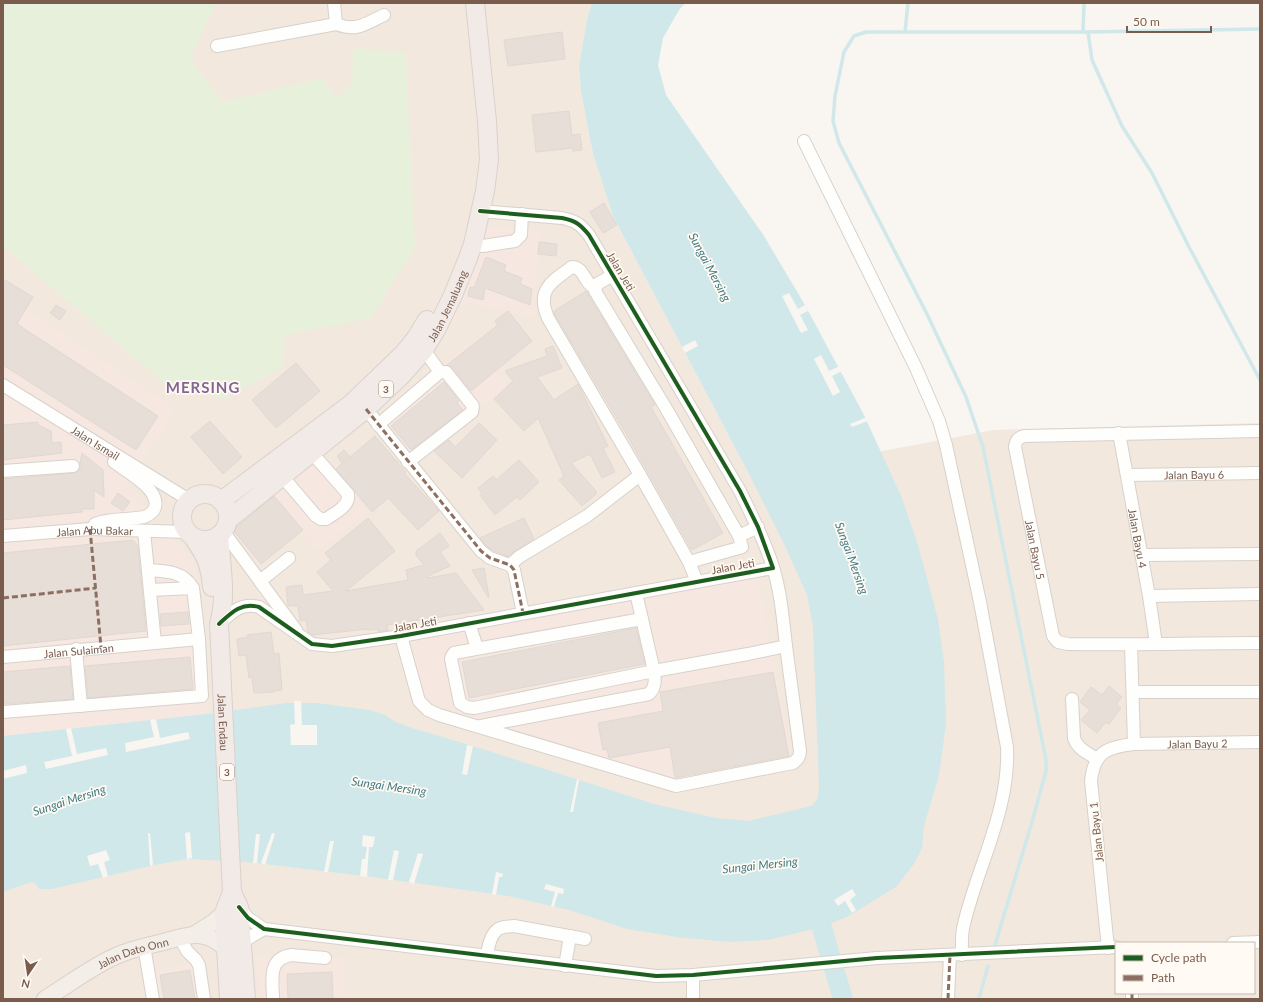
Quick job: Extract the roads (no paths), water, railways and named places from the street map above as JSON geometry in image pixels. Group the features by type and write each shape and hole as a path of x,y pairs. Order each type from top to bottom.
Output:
{"highway":[{"name":"Jalan Jemaluang","path":"221,501 351,404 404,353 427,321 457,255 463,234 475,174 477,144 476,121 463,3"},
{"name":"Jalan Jemaluang","path":"223,529 282,476 366,409 401,376 424,350 437,328 453,295 472,244 487,176 489,145 475,3"},
{"path":"189,500 198,495 208,494 221,501"},
{"name":"3","path":"189,500 182,511 181,518 183,525 190,535 202,540 211,540 223,529 225,507 221,501"},
{"name":"Jalan Endau","path":"223,529 222,613 219,624 227,767 234,948 229,999"},
{"name":"Jalan Endau","path":"190,535 205,555 210,567 213,613 219,624"},
{"name":"Jalan Endau","path":"234,948 246,999"}],"main road":[{"path":"188,936 214,922 232,904"},
{"name":"Jalan Dato Onn","path":"45,999 115,956 144,946 188,936 218,941 234,948"}],"street":[{"path":"334,3 336,24"},
{"path":"217,46 336,24 344,27 361,27 384,15"},
{"path":"804,141 916,368 939,421 946,445 981,609 1007,747 1008,763 1006,782 998,815 963,926 948,999"},
{"name":"Jalan Jeti","path":"219,624 233,611 241,607 259,607 312,644 332,646 401,636 773,568 758,527 736,485 613,275 589,235 580,224 573,220 562,218 480,211"},
{"path":"472,244 482,246 515,241 521,235 522,214"},
{"path":"689,562 742,547 739,536 667,410 595,291 595,288 588,284 580,270 576,267 572,267 548,286 544,292 544,309 689,562 696,582"},
{"path":"595,288 597,284 613,275"},
{"path":"424,350 440,372"},
{"path":"378,425 440,372 446,372 473,406 472,412 408,462"},
{"name":"Jalan Ismail","path":"3,385 189,500"},
{"path":"366,409 481,550 490,558 510,565 514,570 523,614"},
{"path":"1119,433 1260,431"},
{"path":"80,433 85,441 143,483 153,493 156,506 153,512 146,516 97,523 90,529"},
{"name":"Jalan Bayu 5","path":"1119,433 1024,436 1016,441 1015,446 1053,636 1058,642 1068,644 1131,645"},
{"name":"Jalan Bayu 4","path":"1119,433 1142,554 1156,644"},
{"path":"282,476 316,516 321,519 326,519 347,503 349,499 348,494 312,453"},
{"path":"3,471 73,466"},
{"name":"Jalan Bayu 6","path":"1127,475 1260,473"},
{"path":"510,565 519,557 587,516 640,475"},
{"path":"739,536 758,527"},
{"name":"Jalan Abu Bakar","path":"3,536 90,529 144,531 190,535"},
{"path":"223,529 303,639"},
{"path":"144,531 155,643"},
{"path":"1142,554 1260,554"},
{"path":"260,581 289,558"},
{"path":"401,636 419,701 433,713 676,786 793,763 800,756 781,606 773,568"},
{"path":"3,712 202,696 199,639 193,588 186,579 173,572 148,570"},
{"path":"150,590 193,588"},
{"path":"478,727 649,694 653,690 654,686 654,671 636,593"},
{"path":"1149,596 1260,594"},
{"path":"642,619 454,653 451,660 460,703 467,707 474,708 654,671 786,646"},
{"path":"469,623 477,648"},
{"name":"Jalan Sulaiman","path":"3,657 76,649 199,639"},
{"path":"1072,699 1074,738 1076,744 1097,759 1105,751 1117,746 1134,744 1131,645 1260,644"},
{"path":"76,649 81,706"},
{"path":"1133,692 1260,692"},
{"name":"Jalan Bayu 2","path":"1134,744 1260,742"},
{"name":"Jalan Bayu 1","path":"1097,759 1092,768 1091,781 1112,948"},
{"path":"232,904 264,929 656,976 693,975 877,958 1112,948"},
{"path":"487,955 496,930 503,927 514,926 586,939"},
{"path":"234,948 264,929"},
{"path":"188,936 187,951 199,965 204,999"},
{"path":"564,966 570,936"},
{"path":"144,946 153,999"},
{"path":"273,999 272,971 277,961 285,956 291,955 325,958"},
{"path":"693,975 693,999"}],"water":[{"name":"Sungai Mersing","path":"592,3 685,3 679,10 663,38 658,65 666,95 764,236 805,305 864,415 902,498 918,545 938,619 944,662 946,724 939,775 924,826 922,848 914,864 896,887 847,917 822,927 768,940 729,942 677,937 627,929 569,910 508,896 372,877 247,862 187,859 52,889 39,889 35,883 31,882 3,892 3,736 207,714 286,703 317,703 369,710 385,715 396,722 412,728 654,804 716,818 748,821 811,806 817,800 819,788 813,627 807,595 785,546 750,476 613,216 593,154 581,92 579,66 587,19"}],"waterway":[{"path":"905,32 908,3"},
{"path":"1083,32 1084,3"},
{"path":"995,945 1032,822 1046,771 1046,760 983,447 966,397 927,314 839,143 833,121 835,96 844,52 854,36 866,32 1088,32 1260,29"},
{"path":"1088,32 1092,60 1122,126 1152,173 1189,247 1260,380"},
{"path":"814,901 843,999"},
{"path":"979,999 988,966"}],"district":[{"name":"MERSING","path":"203,387"}]}
